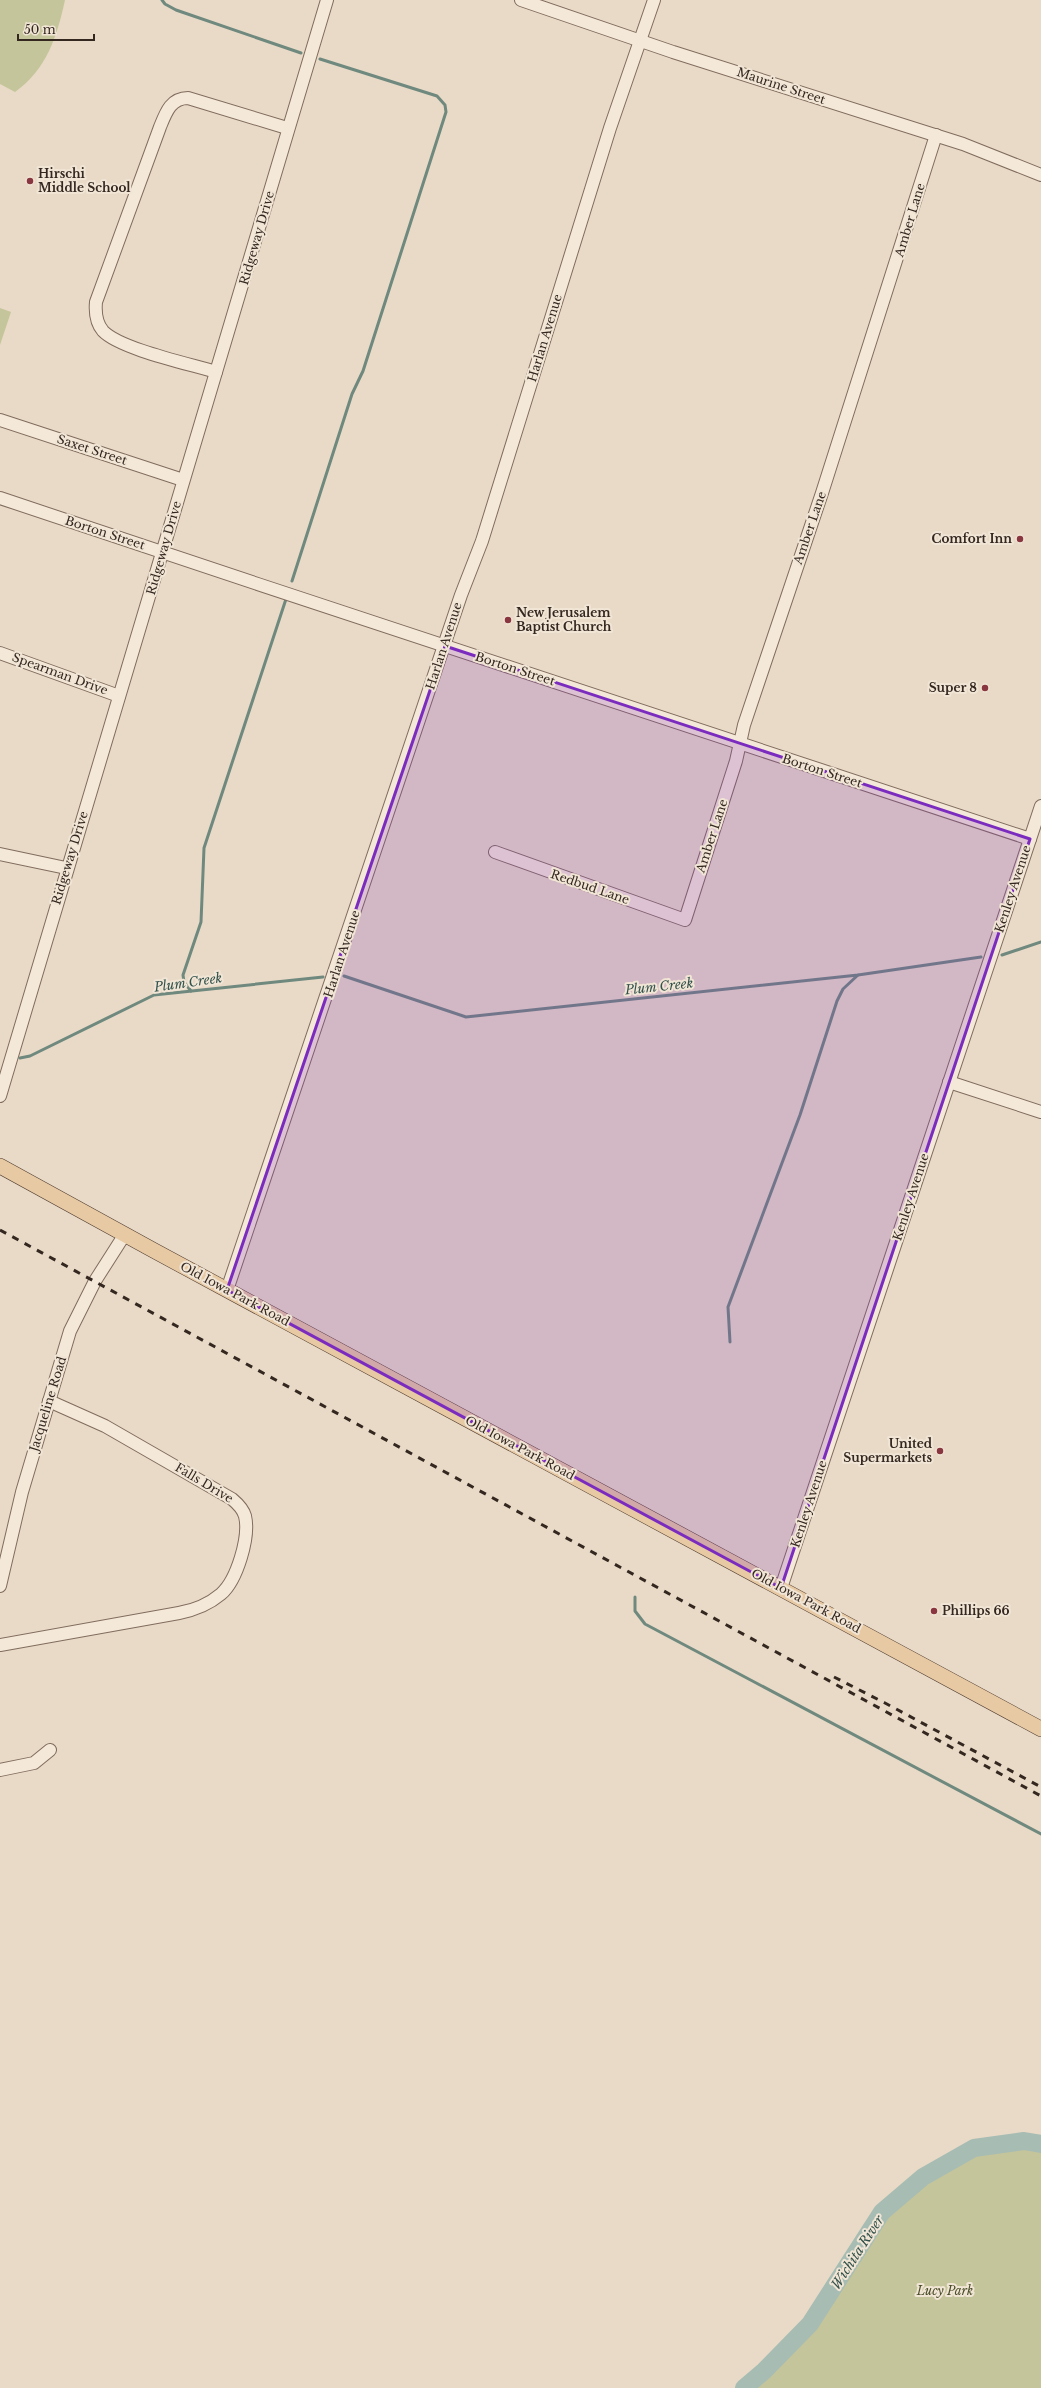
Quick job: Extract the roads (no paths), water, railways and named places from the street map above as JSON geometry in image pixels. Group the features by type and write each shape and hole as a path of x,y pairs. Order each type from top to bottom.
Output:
{"main road":[{"name":"Old Iowa Park Road","path":"0,1166 1041,1729"}],"street":[{"name":"Ridgeway Drive","path":"0,1096 66,868 262,223 287,128 327,0"},
{"name":"Maurine Street","path":"521,0 640,40 936,135 1041,175"},
{"name":"Harlan Avenue","path":"227,1290 444,646 482,541 610,128 654,0"},
{"path":"216,372 113,340 98,325 95,313 98,296 160,126 172,104 180,98 188,98 287,128"},
{"name":"Amber Lane","path":"685,920 739,745 907,231 936,135"},
{"name":"Saxet Street","path":"0,420 183,480"},
{"name":"Borton Street","path":"0,498 739,745 1030,839"},
{"name":"Spearman Drive","path":"0,653 119,696"},
{"name":"Kenley Avenue","path":"781,1588 1041,806"},
{"name":"Redbud Lane","path":"495,852 685,920"},
{"path":"0,854 66,868"},
{"path":"949,1082 1041,1112"},
{"name":"Jacqueline Road","path":"0,1586 22,1492 49,1401 78,1313 126,1234"},
{"name":"Falls Drive","path":"0,1645 203,1607 222,1593 229,1584 240,1560 245,1542 245,1518 239,1505 232,1499 105,1426 49,1401"},
{"path":"0,1770 34,1763 50,1750"}],"waterway":[{"path":"162,0 165,4 176,10 301,53"},
{"path":"292,581 352,394 363,371 446,112 445,105 437,96 320,59"},
{"path":"191,991 184,982 183,975 201,922 204,848 286,599"},
{"name":"Plum Creek","path":"1002,955 1041,942"},
{"name":"Plum Creek","path":"344,976 466,1017 858,975 981,957"},
{"path":"730,1342 728,1307 800,1115 837,1001 843,989 858,975"},
{"name":"Plum Creek","path":"20,1058 30,1056 154,995 323,977"},
{"path":"635,1597 635,1611 645,1624 1041,1834"},
{"name":"Wichita River","path":"744,2388 764,2371 810,2324 882,2212 923,2177 974,2148 1024,2141 1041,2144"}],"railway":[{"path":"0,1230 1041,1796"},
{"path":"834,1677 1041,1787"}],"place":[{"name":"Hirschi Middle School","path":"30,181"},
{"name":"Comfort Inn","path":"1020,539"},
{"name":"New Jerusalem Baptist Church","path":"508,620"},
{"name":"Super 8","path":"985,688"},
{"name":"United Supermarkets","path":"940,1451"},
{"name":"Phillips 66","path":"934,1611"}],"park label":[{"name":"Lucy Park","path":"945,2291"}]}
